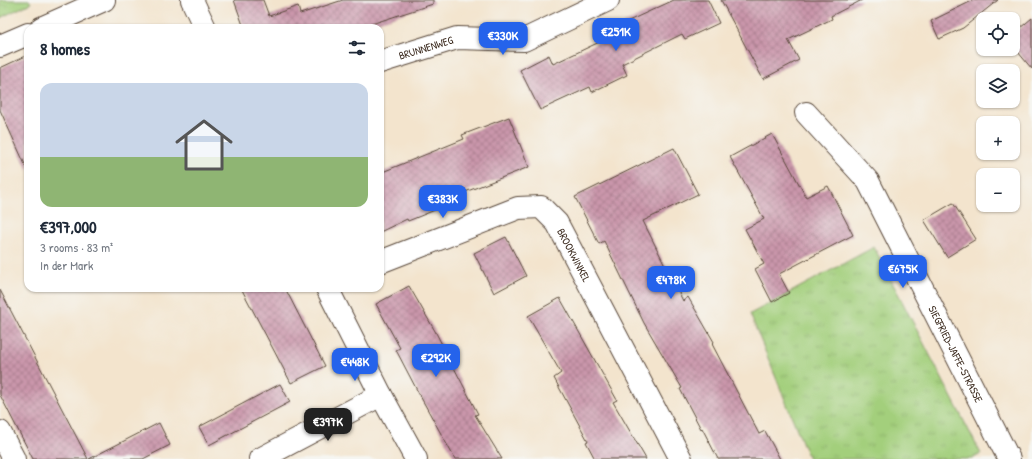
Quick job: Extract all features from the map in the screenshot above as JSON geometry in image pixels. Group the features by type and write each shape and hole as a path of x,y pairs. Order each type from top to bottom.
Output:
{"street":[{"path":"50,24 104,0"},
{"path":"192,0 203,24"},
{"name":"BRUNNENWEG","path":"384,61 457,38 524,40 608,0"},
{"path":"0,46 24,36"},
{"name":"SIEGFRIED-JAFFE-STRASSE","path":"806,113 868,181 1009,459"},
{"name":"BROOKWINKEL","path":"384,260 518,208 541,207 557,223 681,459"},
{"path":"329,292 381,395 416,459"},
{"path":"260,459 381,395"},
{"path":"0,432 14,459"}],"green space":[{"path":"0,0 29,0 31,3 0,18"},
{"path":"874,247 981,454 972,459 809,459 750,314"}],"building":[{"path":"234,0 263,0 269,16 298,6 300,14 343,0 433,0 433,4 371,24 243,24"},
{"path":"674,0 708,0 719,23 685,39 682,34 622,64 627,75 592,92 590,87 540,110 520,70 549,55 553,64 627,29 624,23"},
{"path":"721,0 862,0 831,16 832,19 788,40 799,60 763,79"},
{"path":"974,0 998,0 983,12 976,12 976,18 963,28 939,39 931,21"},
{"path":"1032,18 1032,69 1020,54 1020,28"},
{"path":"24,57 24,162 0,110 0,68"},
{"path":"509,117 529,167 460,194 462,199 408,221 407,219 384,230 384,171 464,139 462,135"},
{"path":"772,134 806,197 828,186 853,235 779,274 789,293 772,302 755,269 764,264 745,229 764,219 730,157"},
{"path":"674,148 698,194 643,221 683,301 688,297 714,342 712,344 759,434 765,431 780,459 718,459 680,389 682,388 644,323 604,241 599,244 575,197"},
{"path":"953,203 976,239 947,257 924,220"},
{"path":"506,237 526,276 494,293 474,253"},
{"path":"409,286 435,331 478,414 475,415 502,459 455,459 419,394 396,350 400,348 376,304"},
{"path":"0,290 88,459 33,459 0,395"},
{"path":"243,292 287,292 325,366 291,383"},
{"path":"560,298 617,400 613,402 646,459 595,459 586,442 588,441 554,378 561,373 528,316"},
{"path":"280,384 290,402 209,445 199,427"},
{"path":"159,423 170,445 143,459 89,459"}]}
